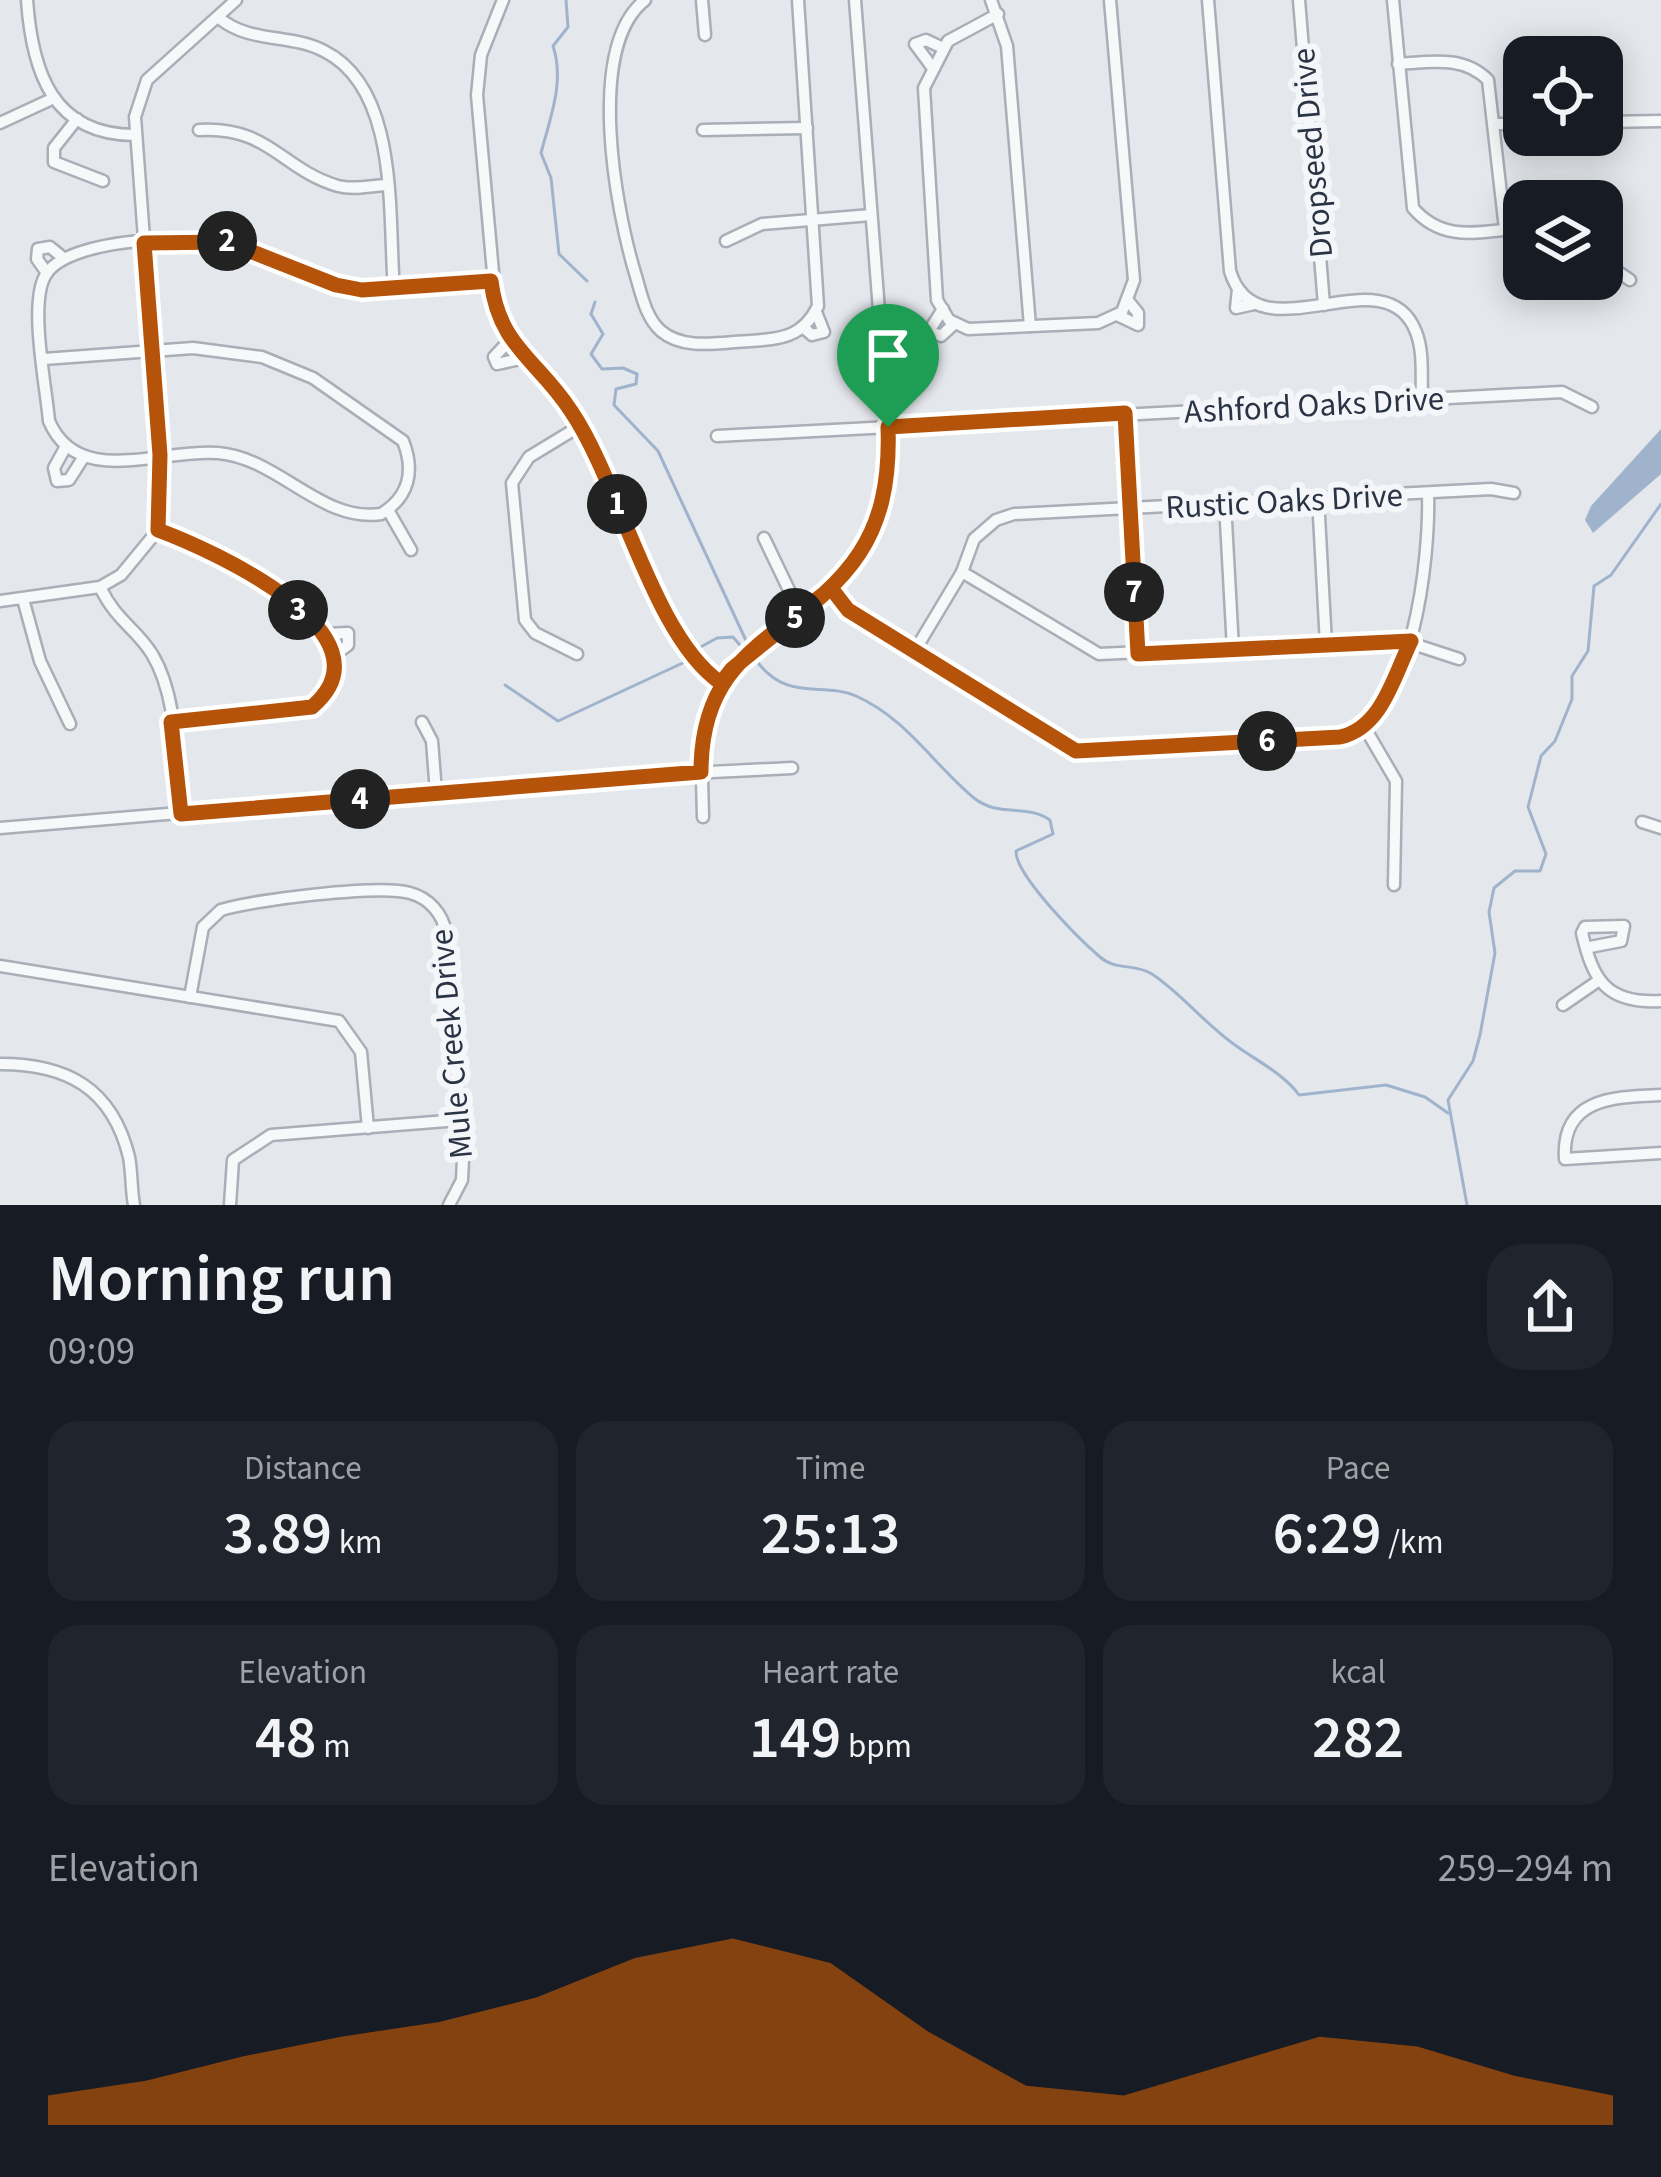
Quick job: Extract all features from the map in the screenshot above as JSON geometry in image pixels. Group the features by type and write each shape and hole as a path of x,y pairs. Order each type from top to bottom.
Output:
{"street":[{"path":"27,0 33,59 54,98 77,119 110,135 135,135"},
{"path":"0,601 100,587 140,556 158,530 160,455 135,135 138,98 147,80 236,0"},
{"path":"503,0 482,56 477,95 497,317 509,341 580,426 687,652 721,683"},
{"path":"645,0 627,20 621,39 610,152 620,227 646,308 660,331 683,343 776,339 804,328 815,312 820,285 798,0"},
{"path":"702,0 705,35"},
{"path":"703,818 703,728 721,683 854,565 884,504 888,427 855,0"},
{"path":"991,0 1007,46 1030,326"},
{"path":"943,309 929,332 940,336 954,324 1097,323 1117,315 1130,302 1134,280 1110,0"},
{"path":"1208,0 1230,271 1238,290 1270,310 1383,302 1405,315 1418,335 1422,398"},
{"name":"Dropseed Drive","path":"1299,0 1324,305"},
{"path":"1393,0 1413,208 1444,232 1503,230"},
{"path":"954,324 943,309 921,106 943,48 957,34 998,14"},
{"path":"219,18 246,35 324,51 358,79 379,118 394,290"},
{"path":"932,67 915,44 926,40 943,48"},
{"path":"1398,64 1447,61 1478,71 1494,95 1503,204"},
{"path":"0,123 54,98"},
{"path":"77,119 51,154 54,161 103,181"},
{"path":"1623,122 1661,121"},
{"path":"1497,124 1503,124"},
{"path":"199,130 228,128 262,139 339,186 386,185"},
{"path":"703,130 807,128"},
{"path":"726,241 754,226 871,215"},
{"path":"44,359 221,349 262,357 313,378 394,430 410,468 408,485 388,510 365,517 340,512 286,476 242,457 83,458 65,448 49,421 39,304 47,273 62,256 144,243 227,242 336,285 394,290 491,281"},
{"path":"47,273 37,260 38,249 50,248 62,256"},
{"path":"1623,275 1630,280"},
{"path":"1117,315 1138,325 1138,313 1130,302"},
{"path":"509,341 494,357 497,364 525,358"},
{"name":"Ashford Oaks Drive","path":"717,436 1562,392 1592,407"},
{"path":"1125,413 1138,654"},
{"path":"577,654 535,633 525,620 511,490 529,457 580,426"},
{"path":"65,448 54,468 57,481 69,480 83,458"},
{"path":"831,588 848,610 1076,751 1340,737 1365,728 1411,641 1420,616 1429,493"},
{"name":"Rustic Oaks Drive","path":"914,652 962,572 974,539 996,520 1318,498 1514,493"},
{"path":"1318,498 1326,644"},
{"path":"1225,503 1233,649"},
{"path":"388,510 410,550"},
{"path":"158,530 223,554 326,634 336,654 332,683 312,707 171,722"},
{"path":"764,538 800,614"},
{"path":"962,572 1089,652 1138,654 1411,641 1459,659"},
{"path":"100,587 116,620 149,650 160,671 181,814"},
{"path":"22,598 40,661 70,724"},
{"path":"422,722 432,742 436,792"},
{"path":"1365,728 1396,781 1394,885"},
{"path":"0,829 792,768"},
{"path":"1642,822 1661,828"},
{"name":"Mule Creek Drive","path":"190,997 203,927 221,910 387,890 426,900 444,920 446,933 463,1180 449,1205"},
{"path":"1590,947 1598,981 1619,999 1661,1001"},
{"path":"0,966 339,1022 362,1052 368,1128"},
{"path":"1564,1005 1598,981"},
{"path":"0,1064 58,1070 78,1077 96,1093 129,1159 134,1205"},
{"path":"1661,1095 1594,1101 1569,1125 1564,1159 1661,1153"},
{"path":"230,1205 233,1160 260,1139 460,1120"}],"water":[{"path":"1661,429 1661,474 1593,533 1585,520 1591,506"}],"waterway":[{"path":"566,0 568,27 553,46 557,86 541,153 551,178 559,254 587,281"},
{"path":"595,302 591,314 603,334 591,354 602,369 623,368 637,374 636,384 616,389 614,405 658,451 749,647"},
{"path":"1467,1205 1448,1100 1473,1061 1480,1035 1495,953 1489,912 1494,888 1515,871 1540,871 1546,854 1528,807 1541,756 1555,741 1572,699 1572,676 1588,651 1594,586 1611,575 1661,504"},
{"path":"695,650 717,638 733,637 745,651"},
{"path":"756,660 780,682 843,692 874,705 983,804 1050,820 1053,834 1016,851 1026,875 1050,906 1100,957 1152,974 1299,1095 1386,1085 1425,1097 1448,1113"},
{"path":"505,685 558,721 687,661"}],"route":[{"path":"888,427 884,504 872,537 854,565 732,669 721,683 699,668 687,652 582,428 567,404 509,341 494,306 491,281 362,290 336,285 227,242 144,243 160,455 158,530 223,554 321,628 336,654 332,683 312,707 171,722 181,814 701,772 703,728 718,687 732,669 831,588 848,610 1062,747 1076,751 1340,737 1365,728 1375,717 1411,641 1138,654 1125,413 888,427"}]}
